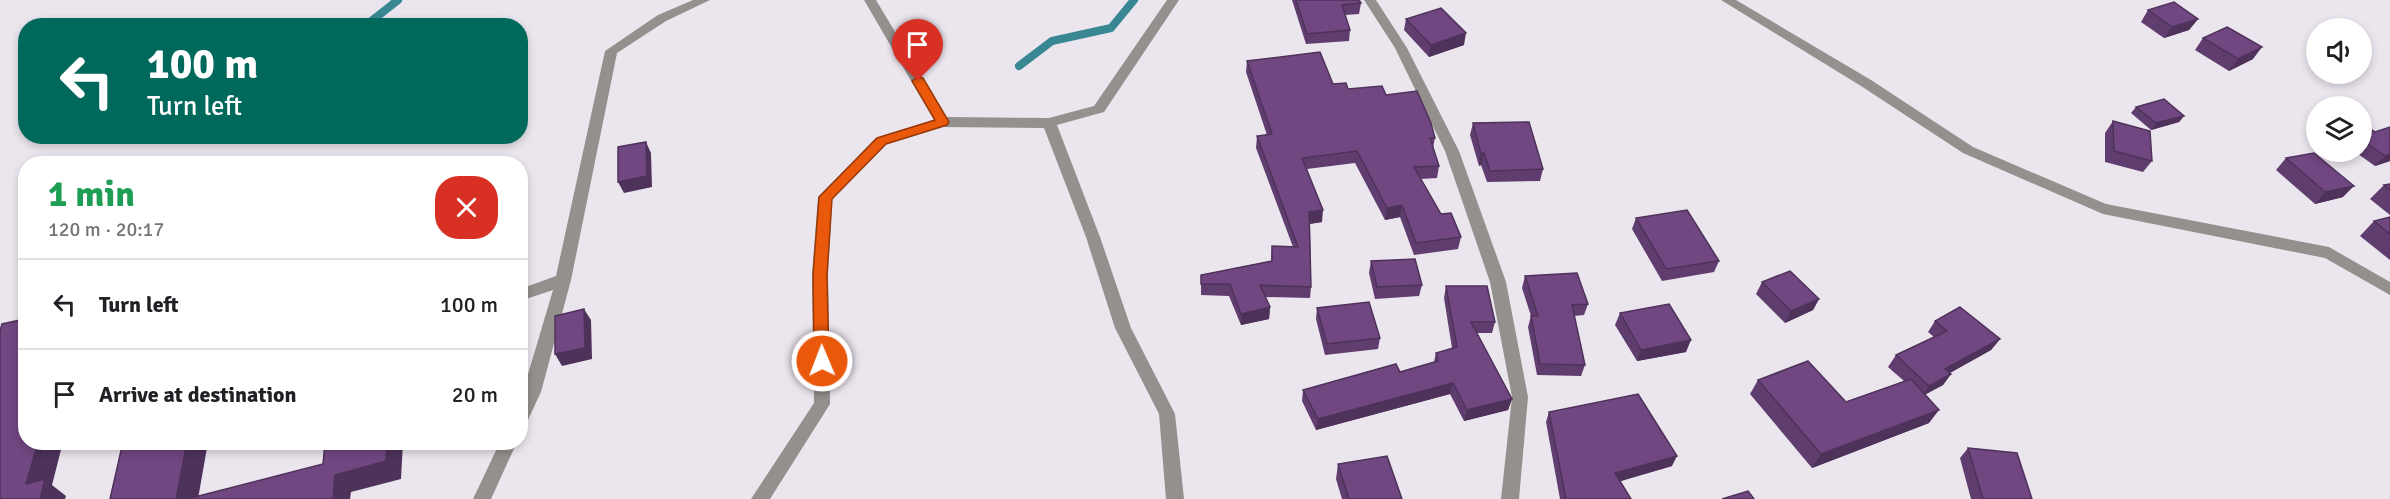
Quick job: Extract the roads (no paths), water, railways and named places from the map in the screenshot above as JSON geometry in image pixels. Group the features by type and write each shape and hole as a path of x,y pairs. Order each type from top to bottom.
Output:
{"street":[{"path":"528,402 533,392 563,280 611,51 662,18 704,0"},
{"path":"870,0 942,122"},
{"path":"760,499 822,404 820,275 825,197 881,141 942,122 1049,123 1099,109 1173,0"},
{"path":"1370,0 1401,48 1452,151 1498,282 1520,397 1510,499"},
{"path":"1727,0 1866,83 1968,150 2103,209 2329,253 2388,286"},
{"path":"1049,123 1093,237 1123,328 1167,414 1175,499"},
{"path":"528,292 563,280"},
{"path":"482,499 505,450"}],"waterway":[{"path":"375,18 398,0"},
{"path":"1019,66 1052,41 1111,28 1134,0"}]}
